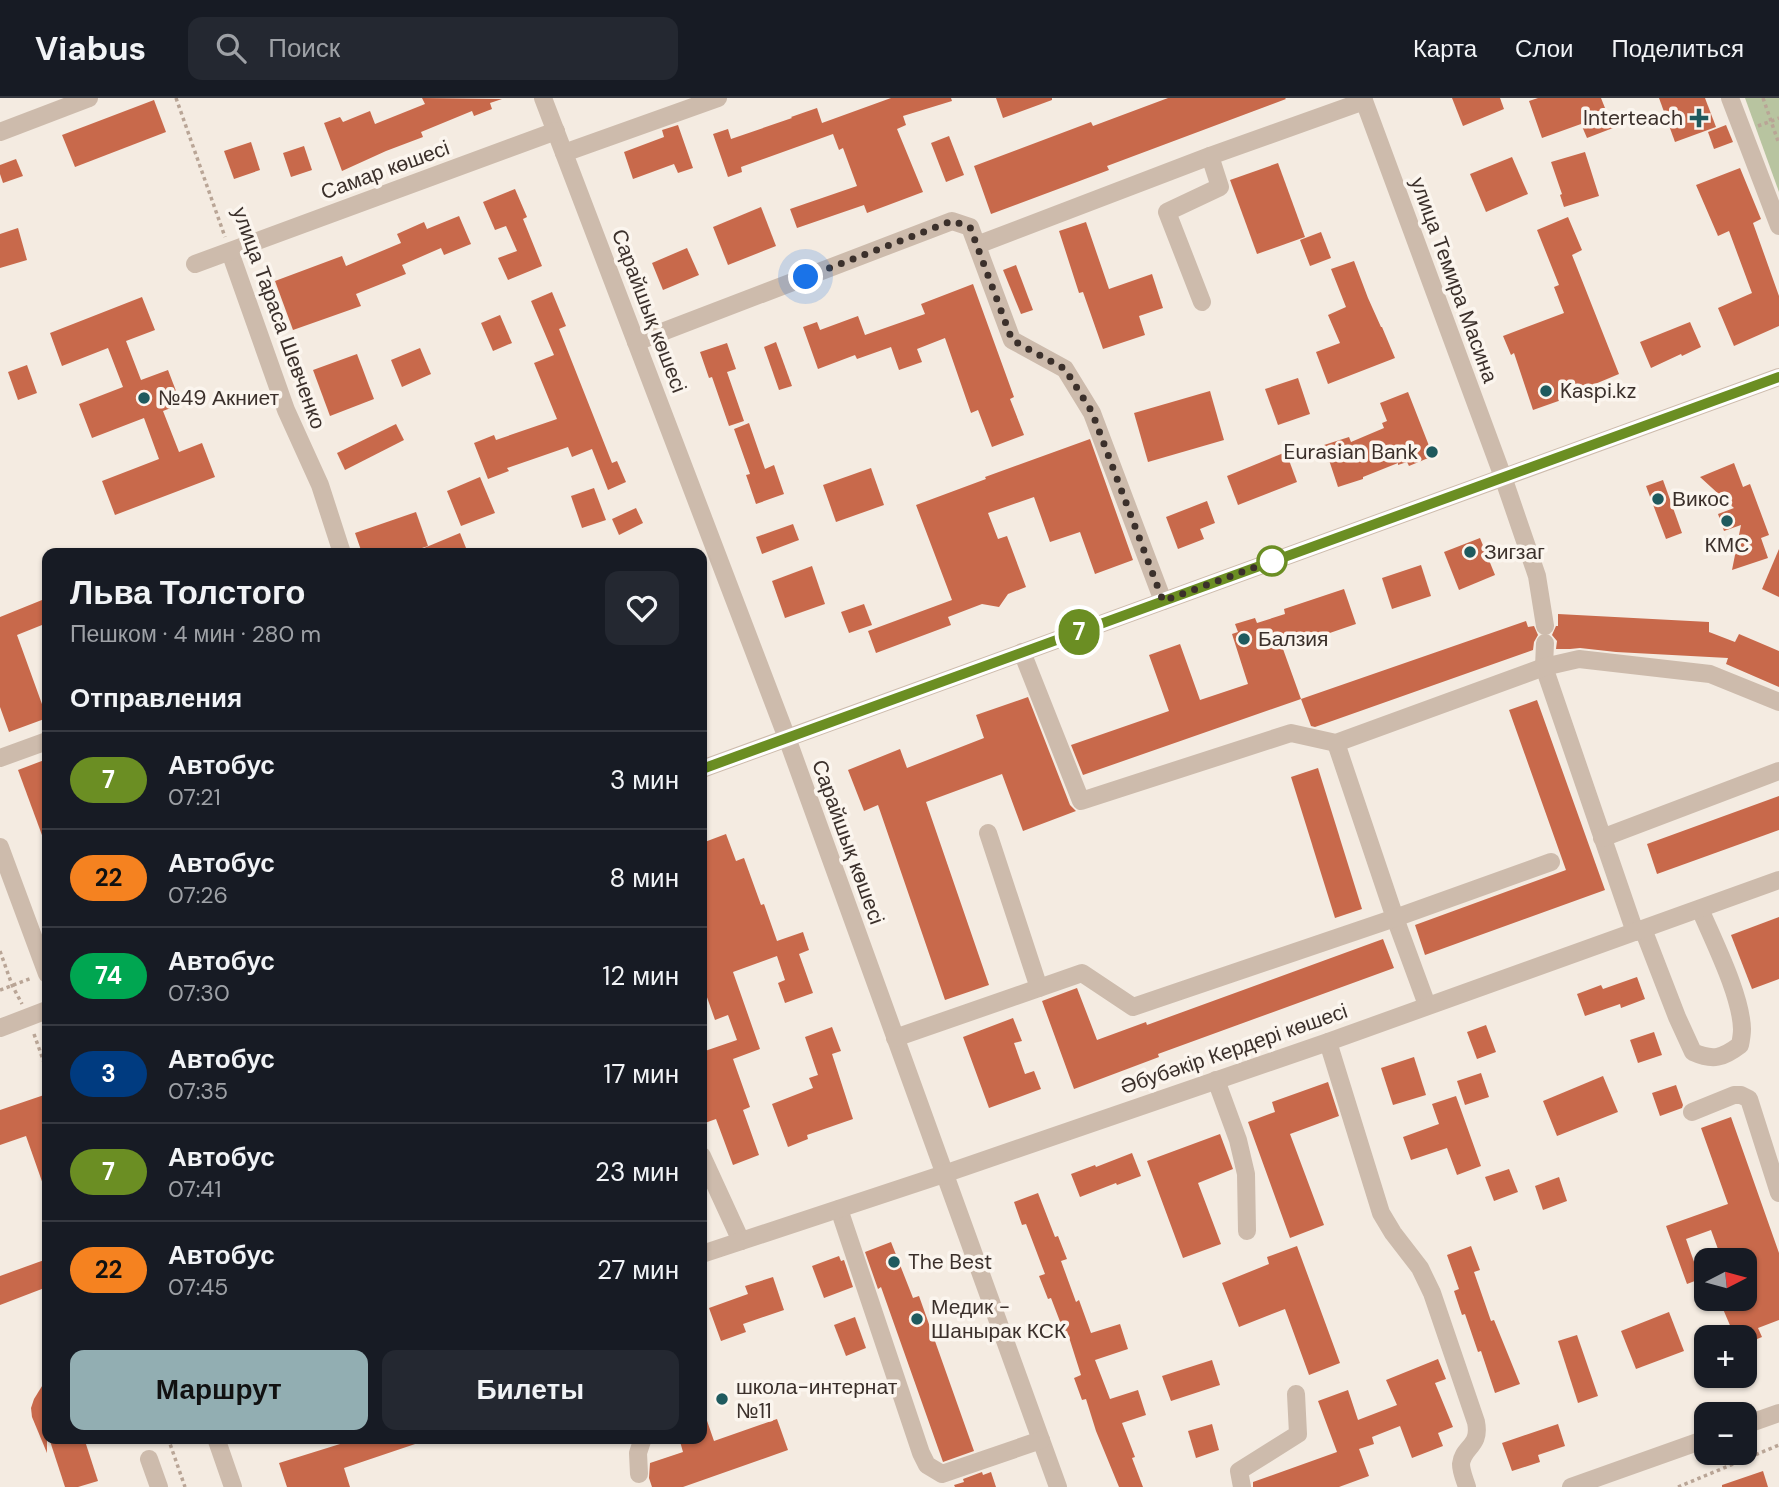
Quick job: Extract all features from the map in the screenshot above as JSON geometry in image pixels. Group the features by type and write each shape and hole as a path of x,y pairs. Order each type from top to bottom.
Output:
{"street":[{"path":"0,132 89,98"},
{"name":"Сарайшық көшесі","path":"543,98 787,738 1058,1487"},
{"path":"564,153 718,98"},
{"path":"1730,98 1779,226"},
{"path":"977,245 1363,99"},
{"name":"улица Темира Масина","path":"1363,99 1503,477 1536,576 1545,634 1544,667"},
{"name":"Самар көшесі","path":"195,264 556,131"},
{"path":"1202,302 1167,212 1220,187 1210,156"},
{"path":"636,342 952,221 970,227 1012,340 1065,369 1092,412 1163,601"},
{"name":"улица Тараса Шевченко","path":"230,253 286,410 320,485 340,548"},
{"path":"707,767 1779,377"},
{"path":"1022,652 1081,801 1291,733 1336,743 1544,667 1579,659 1710,674 1779,702"},
{"path":"1544,667 1602,838 1639,930 1693,1052 1707,1058 1727,1055 1740,1045 1743,1032 1735,993 1700,909"},
{"path":"0,758 42,743"},
{"path":"1336,743 1427,1005"},
{"path":"1602,838 1779,771"},
{"path":"988,833 1039,988"},
{"path":"0,847 42,960"},
{"path":"895,1038 1082,973 1133,1007 1551,862"},
{"name":"Әбубәкір Кердері көшесі","path":"707,1252 1328,1042 1779,880"},
{"path":"0,1028 42,1012"},
{"path":"1328,1042 1381,1213 1420,1268 1432,1293 1476,1422 1476,1440 1461,1464 1467,1487"},
{"path":"1216,1080 1238,1140 1246,1174 1247,1231"},
{"path":"1692,1112 1734,1095 1749,1099 1779,1193"},
{"path":"707,1167 741,1241"},
{"path":"839,1209 920,1453 927,1465 942,1474 1041,1440"},
{"path":"1242,1487 1239,1471 1298,1434 1296,1394"},
{"path":"1757,1421 1779,1413"},
{"path":"1571,1487 1694,1443"},
{"path":"218,1444 233,1487"},
{"path":"639,1474 638,1453 641,1444"},
{"path":"149,1459 159,1487"}],"path":[{"name":"улица Тараса Шевченко","path":"176,98 230,253"},
{"path":"1763,98 1779,144"},
{"path":"1743,131 1779,118"},
{"path":"0,990 42,975"},
{"path":"170,1444 185,1487"},
{"path":"1678,1487 1779,1445"}],"green space":[{"path":"1745,98 1779,98 1779,192"}],"building":[{"path":"422,98 502,99 490,103 492,109 474,116 472,111 421,132 423,137 342,171 324,123 340,117 343,122 370,111 375,124 425,104"},
{"path":"891,98 951,98 952,101 903,116 906,125 897,129 923,192 867,213 864,205 797,228 790,209 857,186 843,148 839,150 833,134 741,167 742,172 728,177 713,134 728,129 731,139 817,108 822,123"},
{"path":"996,98 1052,98 1052,100 1003,118"},
{"path":"1168,98 1286,99 1107,166 1109,170 991,214 974,166 1091,122 1093,126"},
{"path":"1452,98 1500,98 1504,109 1463,126"},
{"path":"1538,98 1601,98 1613,128 1587,138 1581,124 1542,138 1529,101"},
{"path":"1659,98 1705,98 1716,127 1675,142"},
{"path":"154,100 166,132 75,167 62,135"},
{"path":"678,125 693,168 678,173 674,164 633,179 624,152 664,137 662,130"},
{"path":"1726,125 1733,142 1714,149 1708,132"},
{"path":"949,136 964,175 946,182 931,143"},
{"path":"251,142 260,170 234,179 224,151"},
{"path":"304,146 312,170 291,177 283,153"},
{"path":"1585,152 1599,196 1564,207 1551,162"},
{"path":"1512,157 1528,194 1486,212 1470,174"},
{"path":"16,159 23,176 3,183 0,165"},
{"path":"1278,163 1305,237 1257,254 1230,180"},
{"path":"1740,168 1761,219 1753,223 1779,296 1779,326 1734,346 1718,308 1752,293 1729,231 1718,236 1696,185"},
{"path":"515,189 527,217 523,219 542,266 508,280 498,258 517,251 506,226 495,230 483,202"},
{"path":"761,207 776,246 728,265 713,227"},
{"path":"459,216 471,244 444,255 441,248 402,265 406,274 356,294 361,306 293,330 275,281 342,256 346,266 401,243 397,234 424,222 427,229"},
{"path":"1568,217 1582,250 1572,255 1619,374 1583,389 1584,392 1533,410 1514,353 1511,355 1503,336 1564,313 1554,287 1559,285 1537,230"},
{"path":"1086,222 1109,289 1152,274 1163,308 1139,316 1145,335 1103,349 1083,292 1079,293 1059,231"},
{"path":"18,228 27,260 0,268 0,234"},
{"path":"1321,232 1331,258 1310,266 1300,240"},
{"path":"687,248 699,275 663,290 652,263"},
{"path":"1354,261 1395,358 1328,384 1316,352 1340,343 1328,315 1346,307 1331,269"},
{"path":"1016,265 1033,310 1021,314 1003,270"},
{"path":"973,284 1014,397 1010,399 1024,435 992,447 978,410 971,413 945,338 917,349 922,362 899,370 891,347 857,359 855,355 818,369 803,327 817,322 820,330 858,316 865,335 925,314 921,304"},
{"path":"552,292 566,326 559,329 612,463 617,461 626,482 608,490 592,449 572,457 568,447 507,468 509,471 488,479 474,443 494,435 496,440 557,419 534,363 554,355 531,301"},
{"path":"142,297 155,330 126,341 141,380 168,370 181,404 163,411 179,452 202,443 215,477 115,515 102,481 159,459 144,418 92,438 79,404 123,387 108,348 62,366 50,333"},
{"path":"500,315 512,343 493,351 481,323"},
{"path":"1690,322 1701,347 1651,368 1640,342"},
{"path":"776,342 792,386 779,390 764,347"},
{"path":"727,343 736,369 727,372 744,421 729,426 700,352"},
{"path":"420,348 431,374 402,387 391,360"},
{"path":"357,354 374,399 330,416 313,370"},
{"path":"27,365 37,393 18,400 8,372"},
{"path":"1298,378 1310,414 1278,425 1265,389"},
{"path":"1210,391 1224,440 1148,462 1134,413"},
{"path":"1408,392 1433,456 1409,466 1407,462 1398,463 1338,487 1324,445 1349,437 1351,442 1384,428 1382,423 1387,421 1380,403"},
{"path":"749,423 765,469 774,465 784,494 756,504 746,475 750,474 734,429"},
{"path":"396,424 404,440 345,470 337,453"},
{"path":"1090,439 1133,560 1095,574 1080,532 1050,542 1034,497 988,513 998,539 1007,536 1026,587 1008,594 999,607 982,604 948,617 951,625 876,653 868,631 952,600 916,505"},
{"path":"1286,452 1297,482 1238,505 1227,476"},
{"path":"1734,463 1743,487 1750,484 1769,535 1761,538 1768,558 1732,570 1741,525 1724,531 1718,514 1734,508 1700,477"},
{"path":"871,468 884,505 836,522 823,485"},
{"path":"480,477 495,513 461,526 447,491"},
{"path":"1663,480 1682,533 1666,539 1646,486"},
{"path":"594,488 606,520 582,528 571,496"},
{"path":"1207,501 1215,523 1200,529 1204,539 1178,549 1166,517"},
{"path":"636,508 643,523 619,535 612,519"},
{"path":"416,512 428,546 360,548 355,533"},
{"path":"793,524 799,540 762,554 756,537"},
{"path":"460,533 466,548 424,548"},
{"path":"1480,538 1495,575 1459,590 1444,552"},
{"path":"1779,549 1779,597 1762,589"},
{"path":"1421,565 1431,596 1392,609 1382,578"},
{"path":"812,566 825,604 785,618 772,581"},
{"path":"1344,589 1356,624 1283,649 1301,699 1083,775 1071,745 1169,711 1149,655 1180,644 1200,700 1248,684 1232,634 1238,632 1235,624 1255,618 1257,623 1285,614 1284,609"},
{"path":"42,600 42,625 17,635 42,704 42,720 9,732 0,707 0,617"},
{"path":"864,604 872,625 849,633 841,612"},
{"path":"1558,614 1709,622 1709,632 1735,642 1739,634 1779,651 1779,687 1726,664 1728,658 1580,648 1556,649 1557,641 1552,635 1558,626"},
{"path":"1526,621 1528,627 1534,626 1538,635 1533,650 1315,727 1311,726 1301,699"},
{"path":"1028,697 1070,805 1076,811 1023,831 1002,774 926,802 989,985 945,1000 878,805 864,811 848,770 900,749 907,768 984,738 976,715"},
{"path":"1537,700 1605,890 1425,955 1415,925 1566,870 1509,710"},
{"path":"42,761 42,835 18,770"},
{"path":"1318,768 1362,909 1335,918 1291,777"},
{"path":"1779,796 1779,830 1657,874 1647,844"},
{"path":"726,834 736,861 744,858 777,941 803,932 809,950 799,954 813,993 785,1003 778,983 785,980 777,956 733,972 760,1049 733,1059 750,1107 743,1110 759,1155 733,1165 716,1119 707,1122 707,1050 737,1040 728,1015 715,1020 707,997 707,841"},
{"path":"1779,917 1779,979 1752,989 1731,935"},
{"path":"1383,939 1394,968 1158,1054 1159,1057 1074,1089 1042,1001 1077,988 1097,1040 1146,1022 1147,1025"},
{"path":"1637,977 1645,999 1621,1008 1620,1004 1585,1016 1577,994 1601,985 1603,989"},
{"path":"1013,1018 1022,1041 1014,1043 1025,1074 1034,1071 1041,1089 989,1108 963,1037"},
{"path":"1486,1025 1496,1052 1477,1059 1467,1032"},
{"path":"832,1027 841,1051 832,1054 853,1119 807,1135 808,1139 788,1147 772,1104 813,1088 809,1078 818,1075 805,1037"},
{"path":"1654,1032 1662,1055 1638,1063 1630,1040"},
{"path":"1414,1057 1426,1095 1393,1105 1381,1068"},
{"path":"1481,1073 1489,1097 1465,1105 1457,1081"},
{"path":"1603,1076 1618,1112 1557,1136 1543,1101"},
{"path":"1328,1082 1339,1116 1290,1134 1324,1225 1290,1238 1248,1122 1275,1112 1272,1102"},
{"path":"1676,1085 1682,1108 1660,1116 1652,1093"},
{"path":"42,1096 42,1181 26,1136 0,1145 0,1110"},
{"path":"1456,1096 1481,1166 1457,1175 1447,1148 1411,1160 1403,1137 1439,1124 1432,1104"},
{"path":"1731,1117 1779,1253 1779,1320 1758,1328 1762,1337 1757,1339 1757,1325 1730,1325 1724,1311 1757,1311 1757,1248 1718,1248 1711,1230 1686,1239 1694,1262 1694,1281 1687,1284 1666,1226 1728,1204 1701,1128"},
{"path":"1220,1134 1233,1169 1198,1183 1221,1244 1183,1258 1147,1161"},
{"path":"1132,1153 1141,1176 1080,1197 1071,1174"},
{"path":"1509,1169 1518,1192 1494,1201 1485,1177"},
{"path":"1559,1177 1567,1201 1543,1210 1535,1186"},
{"path":"1038,1193 1055,1237 1058,1236 1067,1259 1061,1261 1091,1333 1120,1324 1128,1349 1095,1360 1110,1399 1138,1390 1146,1415 1122,1423 1143,1487 1119,1487 1086,1399 1082,1400 1074,1378 1081,1375 1067,1331 1064,1332 1051,1298 1048,1299 1039,1276 1045,1274 1026,1224 1022,1225 1014,1202"},
{"path":"891,1242 913,1298 919,1296 974,1451 943,1462 881,1287 878,1289 865,1252"},
{"path":"1297,1246 1340,1363 1309,1375 1285,1309 1239,1327 1222,1283 1269,1264 1267,1257"},
{"path":"1471,1246 1480,1270 1474,1272 1491,1321 1494,1320 1520,1384 1495,1393 1481,1351 1478,1352 1465,1314 1462,1315 1454,1291 1459,1289 1447,1255"},
{"path":"839,1256 841,1261 844,1260 853,1287 824,1298 812,1266"},
{"path":"42,1261 42,1289 0,1305 0,1276"},
{"path":"773,1277 784,1310 743,1324 746,1332 721,1341 709,1308 748,1294 745,1286"},
{"path":"1669,1312 1684,1351 1636,1369 1621,1331"},
{"path":"855,1317 866,1348 846,1356 834,1325"},
{"path":"1577,1335 1598,1396 1578,1403 1558,1341"},
{"path":"1438,1359 1446,1379 1435,1383 1453,1427 1438,1433 1443,1446 1412,1458 1400,1426 1372,1437 1374,1444 1359,1449 1369,1476 1339,1487 1253,1487 1253,1482 1337,1452 1318,1401 1348,1390 1358,1420 1397,1405 1386,1380"},
{"path":"1212,1360 1220,1385 1171,1401 1162,1376"},
{"path":"42,1386 42,1441 32,1417 34,1399"},
{"path":"777,1419 788,1450 683,1487 652,1487 649,1478 650,1463 683,1452 681,1444 707,1444 707,1421 714,1441"},
{"path":"1212,1424 1219,1450 1196,1458 1188,1431"},
{"path":"1558,1424 1565,1446 1538,1455 1540,1462 1512,1471 1502,1443"},
{"path":"51,1444 86,1444 98,1481 78,1487 65,1487"},
{"path":"340,1444 415,1444 344,1468 350,1487 287,1487 279,1463"},
{"path":"1763,1471 1768,1487 1722,1487 1722,1485"},
{"path":"982,1472 983,1475 991,1472 996,1487 955,1487 954,1485 964,1482 963,1479"}],"bus line":[{"name":"7","path":"707,767 1779,377"}],"place":[{"name":"Interteach","path":"1699,118"},
{"name":"Kaspi.kz","path":"1546,391"},
{"name":"№49 Акниет","path":"144,398"},
{"name":"Eurasian Bank","path":"1432,452"},
{"name":"Викос","path":"1658,499"},
{"name":"КМС","path":"1727,521"},
{"name":"Зигзаг","path":"1470,552"},
{"name":"Балзия","path":"1244,639"},
{"name":"The Best","path":"894,1262"},
{"name":"Медик - Шанырак КСК","path":"917,1319"},
{"name":"школа-интернат №11","path":"722,1399"}],"route":[{"path":"806,277 952,221 970,227 1012,340 1065,369 1092,412 1163,601 1272,561"}]}
